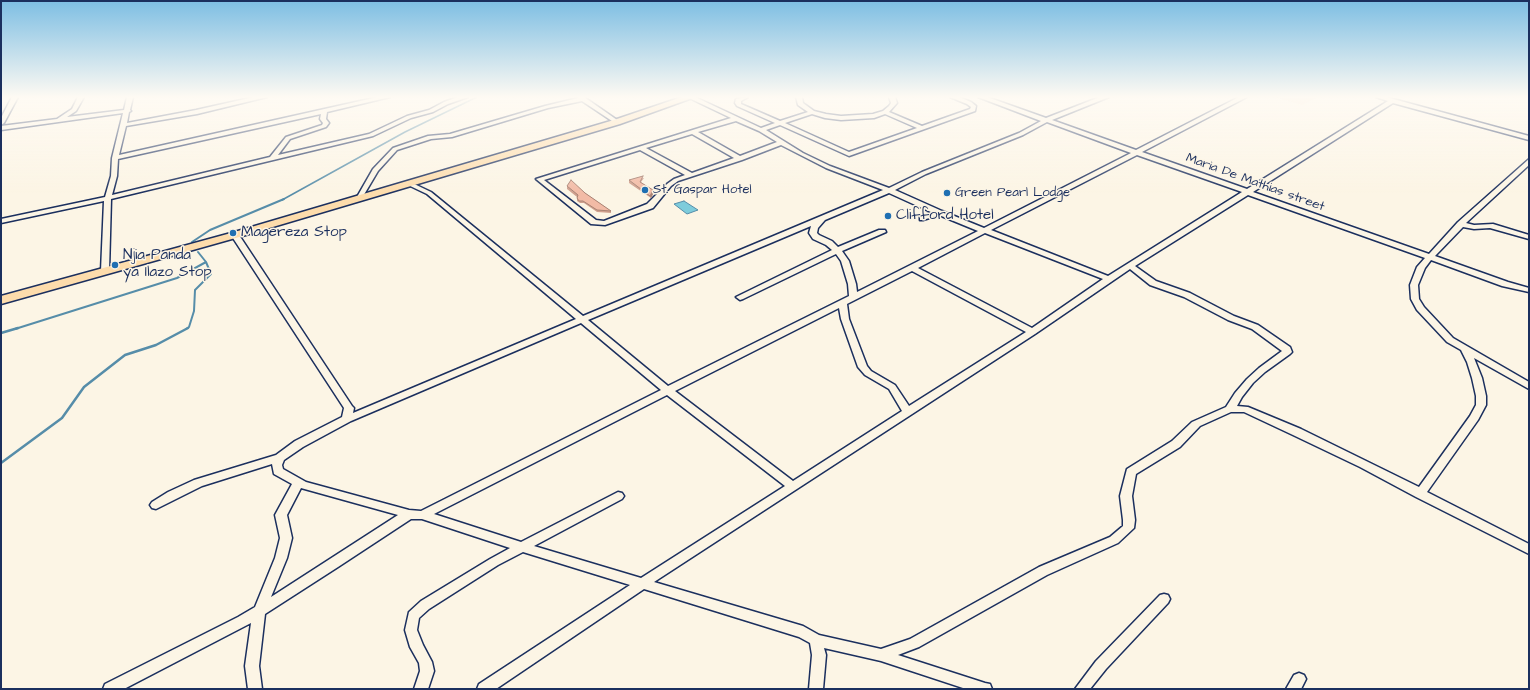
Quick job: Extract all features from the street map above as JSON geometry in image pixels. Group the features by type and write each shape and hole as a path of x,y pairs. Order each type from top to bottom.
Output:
{"highway":[{"path":"1,300 235,235 592,129"}],"street":[{"path":"105,272 108,198 114,176 115,158 123,129"},
{"path":"115,158 243,129"},
{"path":"273,158 288,138 314,129"},
{"path":"1,221 108,198 379,132 385,129"},
{"path":"360,197 375,170 395,150 430,137 450,136 473,129"},
{"path":"702,129 540,179 594,222 605,223 650,206 673,182 740,159 783,142"},
{"path":"795,129 849,154 919,129"},
{"path":"156,505 172,495 198,483 280,458 299,444 346,419 1029,129"},
{"name":"Maria De Mathias street","path":"1072,129 1505,284 1529,290"},
{"path":"422,515 1182,129"},
{"path":"484,689 643,583 1032,332 1109,279 1346,129"},
{"path":"1496,129 1529,138"},
{"path":"761,130 801,154 828,167 888,190 940,213 1109,279"},
{"path":"693,132 740,159"},
{"path":"641,148 691,175"},
{"path":"1527,164 1462,224 1430,257 1421,267 1414,285 1415,299 1420,308 1441,332 1465,350 1529,386"},
{"path":"408,183 429,193 668,391 793,486"},
{"path":"923,218 940,213"},
{"path":"826,215 814,227 813,233 816,237 829,243 837,250 847,265 853,288 853,297"},
{"path":"1462,224 1474,227 1490,226 1529,237"},
{"path":"740,297 837,250 882,232"},
{"path":"235,235 349,408 346,419"},
{"path":"1131,266 1153,283 1187,295 1230,318 1256,327 1287,349 1287,352 1250,380 1238,395 1230,409"},
{"path":"911,267 1032,332"},
{"path":"843,302 845,319 863,367 868,372 892,387 908,412"},
{"path":"1420,494 1474,418 1481,405 1481,396 1477,378 1472,362 1465,350"},
{"path":"881,654 914,642 1043,571 1114,540 1128,528 1129,520 1126,496 1131,472 1176,444 1196,424 1230,409 1245,409 1254,412 1364,464 1529,549"},
{"path":"280,458 277,465 278,471 303,484 409,514 422,515 521,547 803,632 816,640 881,654 985,689"},
{"path":"255,689 252,666 259,610 281,558 286,538 281,515 298,482"},
{"path":"421,689 427,671 425,662 417,647 411,630 413,616 425,606 521,547 618,496"},
{"path":"110,689 243,621 334,564 409,514"},
{"path":"1082,689 1100,665 1164,599"},
{"path":"816,640 819,655 816,689"}],"water":[{"path":"684,201 698,210 687,214 674,204"}],"building":[{"path":"643,176 640,182 653,190 650,196 629,180"},
{"path":"571,180 585,193 611,211 597,210 583,201 579,201 577,198 578,195 567,186"}],"waterway":[{"path":"283,199 411,129"},
{"path":"193,244 192,242 210,230 283,199"},
{"path":"198,252 206,262"},
{"path":"15,329 177,278 206,262"},
{"path":"186,329 189,327 194,311 195,290 211,274 206,262"},
{"path":"1,333 18,328"},
{"path":"1,463 62,418 84,387 125,355 156,345 188,328"}],"place":[{"name":"St. Gaspar Hotel","path":"645,190"},
{"name":"Green Pearl Lodge","path":"947,193"},
{"name":"Clifford Hotel","path":"888,216"},
{"name":"Magereza Stop","path":"233,233"},
{"name":"Njia Panda ya Ilazo Stop","path":"115,265"}]}
